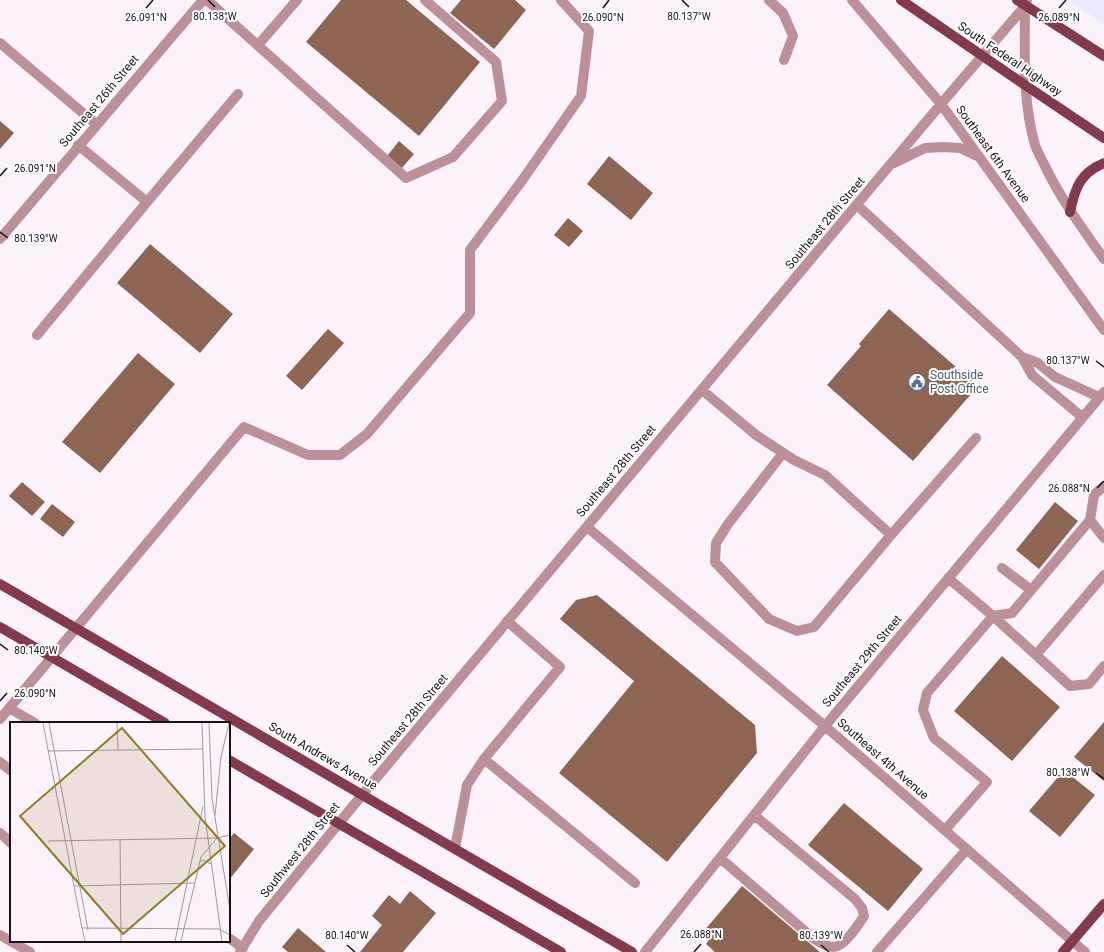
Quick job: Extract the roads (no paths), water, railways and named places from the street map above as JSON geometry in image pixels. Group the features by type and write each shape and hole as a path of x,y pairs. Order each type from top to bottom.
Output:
{"main road":[{"name":"South Federal Highway","path":"901,0 1104,138"},
{"path":"1023,2 1104,56"},
{"path":"1070,212 1073,196 1084,175 1104,163"},
{"name":"South Andrews Avenue","path":"0,584 632,952"},
{"path":"0,627 163,722"},
{"path":"230,761 561,952"},
{"path":"1063,952 1104,904"}],"street":[{"name":"Southeast 26th Street","path":"0,238 203,0"},
{"path":"207,0 406,178 453,157 502,101 496,62 425,0"},
{"path":"258,45 297,0"},
{"path":"0,719 244,427 308,455 340,455 366,434 470,313 470,250 521,182 581,96 590,31 561,0"},
{"path":"769,0 784,13 793,36 784,60"},
{"name":"Southeast 6th Avenue","path":"852,0 941,104 977,156 1104,330"},
{"path":"1023,2 1025,85 1035,146 1050,178 1070,212 1104,259"},
{"name":"Southeast 28th Street","path":"362,795 858,205 941,104 983,57 1023,2"},
{"path":"0,43 96,124"},
{"path":"37,335 238,94"},
{"path":"78,145 147,202"},
{"name":"Southeast 28th Street","path":"890,165 925,148 960,148 977,156"},
{"path":"858,205 1022,357 1032,375 1082,417"},
{"path":"1022,357 1038,364 1054,377 1101,394"},
{"path":"702,390 756,435 783,454 825,475 891,535"},
{"name":"Southeast 29th Street","path":"645,952 825,726 1101,394"},
{"path":"783,454 728,524 716,543 715,562 769,619 797,631 814,627 891,535 976,438"},
{"path":"945,830 987,782 934,738 923,710 927,693 993,616 1012,613 1090,520 1094,495 1104,486"},
{"path":"1090,520 1104,538"},
{"name":"Southeast 4th Avenue","path":"587,527 825,726 1085,952"},
{"path":"1002,568 1031,590"},
{"path":"1036,655 1104,575"},
{"path":"948,578 993,616 1070,686 1089,684 1104,666"},
{"path":"454,848 467,785 484,759 560,667 507,621"},
{"path":"9,708 33,722"},
{"path":"484,759 635,883"},
{"path":"0,762 10,770"},
{"name":"Southwest 28th Street","path":"242,950 258,921 362,795"},
{"path":"720,858 824,945 832,947 839,945 848,938 864,916 862,908 855,899 754,815"},
{"path":"0,833 10,842"},
{"path":"877,952 967,849"},
{"path":"0,935 10,941"},
{"path":"230,939 242,950"},
{"path":"12,942 30,952"}],"place":[{"name":"Southside Post Office","path":"917,382"}]}
